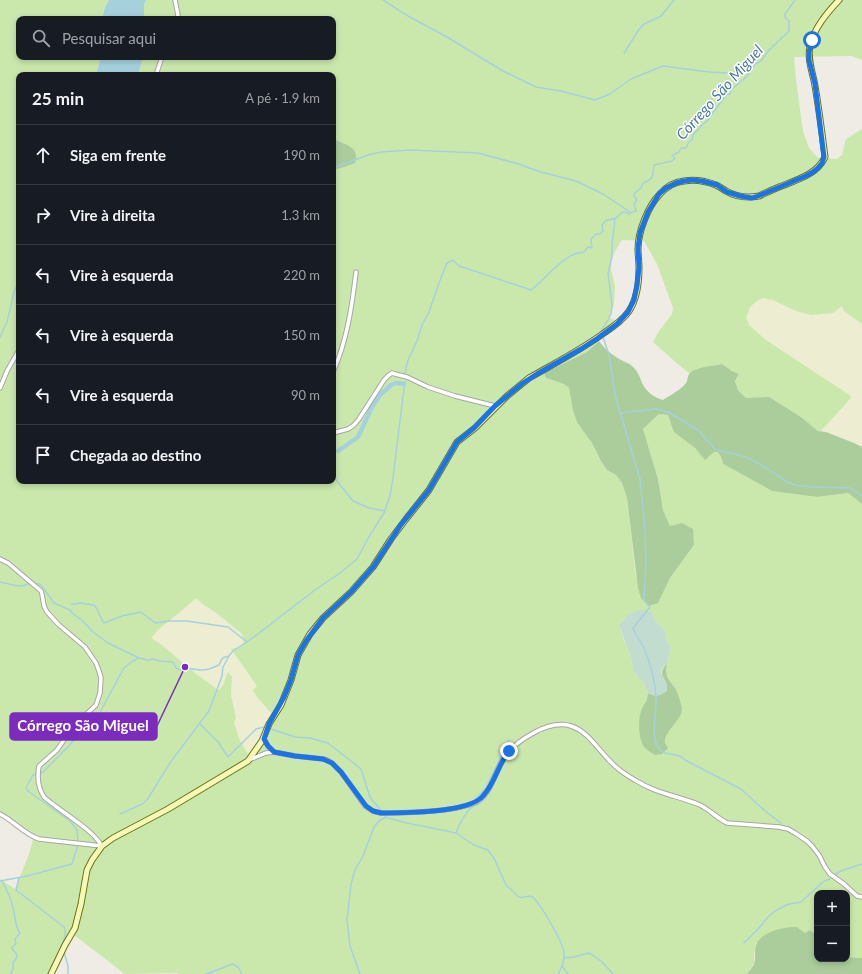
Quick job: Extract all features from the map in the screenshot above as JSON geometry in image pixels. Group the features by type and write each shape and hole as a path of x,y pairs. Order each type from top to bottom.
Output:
{"street":[{"path":"175,0 178,16"},
{"path":"248,761 264,739 269,724 280,705 291,680 298,655 310,634 323,618 351,592 373,567 403,523 429,490 457,442 474,428 495,406 529,378 581,349 617,324 628,312 634,300 637,286 640,233 648,212 659,194 666,188 676,183 692,180 717,185 733,194 752,198 806,176 818,168 822,163 824,157 815,84 809,60 809,52 815,32 821,21 839,0"},
{"path":"157,72 161,60"},
{"path":"336,364 343,344 354,294 356,272"},
{"path":"0,388 16,356"},
{"path":"336,432 348,429 354,425 384,380 392,374 406,377 428,387 455,396 495,406"},
{"path":"0,559 8,563 42,594 44,606 47,612 59,625 85,647 96,663 99,671 101,678 100,692 96,705 73,727 56,750 39,766 38,770 40,792 44,797 83,827 96,838 102,846"},
{"path":"51,974 75,928 87,870 102,846 113,838 168,809 248,761 266,753 274,752 323,759 332,763 341,772 366,806 373,811 381,813 434,811 461,807 476,802 483,797 502,760 509,751 532,734 549,727 562,725 573,727 585,734 614,765 647,788 701,806 727,823 784,828 795,833 807,841 816,851 830,874 857,896 862,897"},
{"path":"264,739 274,752"},
{"path":"0,814 30,835 39,839 102,846"}],"green space":[{"path":"0,0 109,0 103,16 16,16 16,60 100,60 97,72 16,72 16,484 336,484 336,169 351,165 343,143 336,140 336,72 139,72 142,60 336,60 336,16 144,16 144,5 146,0 862,0 862,60 851,56 794,57 803,131 809,148 818,158 837,159 842,155 846,139 862,129 862,324 844,311 842,306 833,313 811,315 796,311 773,300 763,298 750,307 746,318 750,326 766,340 851,396 850,399 821,431 818,431 801,417 769,398 746,398 738,390 735,381 739,374 722,364 698,369 689,373 653,342 659,331 672,314 673,308 657,264 644,241 622,240 612,258 611,269 615,287 614,304 609,318 620,322 587,352 544,373 546,378 564,384 569,388 586,433 601,461 607,470 616,475 622,483 627,498 636,577 658,602 670,578 694,545 670,526 663,510 658,479 643,429 659,414 668,415 675,432 695,448 705,459 714,452 718,452 723,464 772,491 817,497 848,493 862,504 862,958 850,957 850,890 814,890 814,933 810,930 805,933 797,927 756,943 754,964 747,974 125,974 74,935 53,974 0,974 0,879 15,889 29,854 33,839 10,822 0,817","holes":["196,598 242,634 244,643 240,647 231,649 257,686 253,690 257,697 274,716 250,757 240,741 234,723 236,718 231,695 232,677 228,672 222,687 218,690 193,672 162,645 151,638 159,629","651,612 656,622 663,628 671,648 666,667 667,674 671,683 677,690 682,710 665,738 665,743 645,701 648,697 648,693 644,683 634,672 629,651 619,625 626,617"]},
{"path":"336,140 352,148 356,156 355,163 336,169"},
{"path":"763,298 773,300 796,311 811,315 833,313 842,306 845,311 862,324 862,447 821,431 851,396 766,340 750,326 746,318 750,307"},
{"path":"599,341 612,354 634,368 647,390 660,399 663,400 682,388 690,373 694,370 722,364 739,374 735,381 738,390 746,398 769,397 801,417 818,431 826,432 862,447 862,504 848,493 817,497 772,491 723,464 718,452 714,452 705,460 695,448 674,432 668,415 659,414 643,429 658,479 663,510 670,526 682,523 693,529 694,545 670,578 658,603 648,606 641,598 638,588 627,498 622,483 616,475 607,470 592,443 577,422 569,388 564,384 546,378 544,373 587,352"},
{"path":"196,598 242,634 244,643 240,647 232,650 257,686 275,716 250,758 240,741 234,723 236,718 231,695 232,677 228,673 222,687 218,690 191,671 160,643 150,638"},
{"path":"640,610 651,612 656,622 665,631 667,641 671,648 667,664 662,668 661,673 667,685 667,691 660,695 648,693 644,683 634,672 629,651 619,625 630,613"},
{"path":"667,664 666,672 677,691 682,710 679,718 665,739 665,743 668,748 662,754 655,755 646,749 641,740 639,719 648,693 656,696 667,685 662,672"},
{"path":"797,927 805,933 810,930 814,933 814,962 850,962 850,957 862,958 862,974 747,974 754,964 755,947 758,941 766,934 781,929"}],"water":[{"path":"109,0 146,0 144,5 144,16 103,16"},
{"path":"100,60 142,60 139,72 97,72"}],"waterway":[{"path":"383,0 503,71 536,87 561,91 595,100 610,94 631,79 663,66 728,73 738,84"},
{"path":"624,53 644,24 661,16 674,0"},
{"name":"Córrego São Miguel","path":"405,373 408,360 417,341 422,325 429,312 447,263 453,260 459,266 531,290 555,267 569,257 576,253 584,252 588,247 592,248 591,239 596,234 600,234 603,231 602,225 606,220 616,218 622,212 629,214 636,211 634,204 637,200 634,196 635,193 641,188 643,183 652,178 654,165 672,161 675,158 672,156 673,155 679,152 681,148 686,148 692,140 693,135 707,121 726,95 730,94 731,90 744,79 755,64 761,61 768,51 789,31 789,21 785,17 785,14 795,0"},
{"path":"336,167 368,155 381,152 411,150 478,153 576,181 603,194 630,212"},
{"path":"601,333 611,314 612,305 608,273 612,256 615,219"},
{"path":"0,337 7,322 16,287"},
{"path":"603,337 609,355 615,395 640,479 645,529 646,563 644,600 650,607 633,628 646,652 653,678 656,697 654,729 655,741 660,750 667,754 682,757 685,760 741,789 765,811 781,823"},
{"name":"Córrego São Miguel","path":"120,814 142,804 147,800 172,760 209,711 222,676 223,667 233,651 254,637 357,559 384,513 390,496 405,381"},
{"path":"338,451 358,437 372,407 380,395 391,385 396,383 404,384"},
{"path":"621,413 656,409 668,412 698,430 715,449 751,459 789,483 813,487 850,488 862,496"},
{"path":"336,480 353,501 369,508 385,511"},
{"path":"0,582 18,586 28,584"},
{"path":"33,583 42,586 54,603 70,610 93,632 108,643 139,658 173,662 176,668 181,670 185,667 200,670 209,669 219,665 224,657 229,656"},
{"path":"71,604 80,603 94,605 104,623 122,616 141,612 155,623 187,621 228,627 247,642"},
{"name":"Córrego São Miguel","path":"78,842 77,830 70,821 29,792 26,788 33,775 43,772 70,745 78,733 100,712 124,668 139,658"},
{"path":"200,724 218,742 228,757 256,729 264,727"},
{"path":"271,729 295,737 310,738 328,743 361,769 370,797 382,811"},
{"path":"476,798 486,788 509,740"},
{"path":"456,833 463,818 473,806"},
{"path":"385,816 407,823 456,833 474,845 488,850 495,860 506,885 519,897 533,897 542,908 564,951 563,961 558,974"},
{"path":"360,974 350,946 347,920 351,884 355,870 363,856 374,827 379,821 386,817"},
{"name":"Córrego São Miguel","path":"0,881 27,876 72,864 78,845"},
{"path":"834,875 862,864"},
{"path":"19,878 16,890 64,927 65,934 62,945"},
{"path":"744,943 775,911 789,904 801,902 824,881 830,879"},
{"path":"2,881 11,901 16,924 20,933 15,939 16,944 12,947 17,957 13,963 13,970 10,974"},
{"path":"64,952 68,966 68,974"},
{"path":"564,958 589,953 602,962 613,974"},
{"path":"206,974 233,964 238,967 242,974"},
{"path":"562,966 568,974"}],"place":[{"name":"Córrego São Miguel","path":"185,667"}],"route":[{"path":"509,751 499,766 492,784 483,797 473,804 424,812 381,813 369,809 362,802 353,787 332,763 323,759 274,752 264,739 269,724 284,697 291,680 298,655 310,634 323,618 351,592 373,567 400,526 429,490 457,442 474,428 495,406 529,378 598,338 617,324 628,312 632,306 637,286 640,233 648,212 659,194 666,188 676,183 692,180 717,185 727,192 752,198 806,176 818,168 822,163 824,157 815,84 809,60 812,40"}]}
